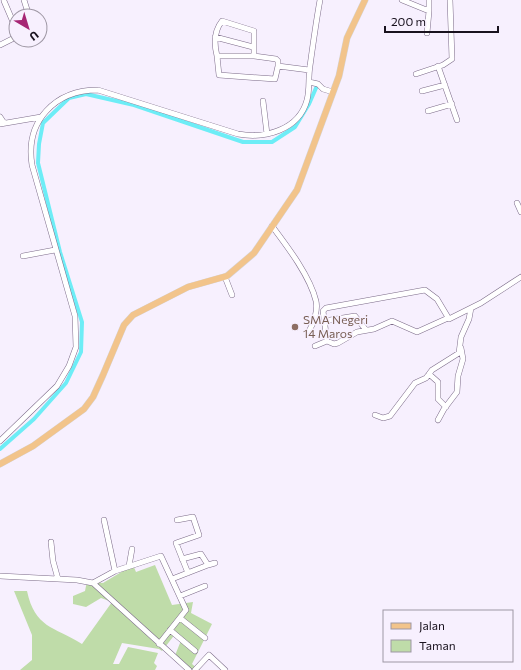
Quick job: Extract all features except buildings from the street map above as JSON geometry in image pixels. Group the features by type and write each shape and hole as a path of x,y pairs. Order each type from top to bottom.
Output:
{"main road":[{"path":"0,464 33,446 84,409 93,397 104,375 124,326 133,315 188,287 225,277 252,255 291,201 297,190 339,76 347,38 364,0"}],"street":[{"path":"0,441 56,387 69,366 75,352 75,316 55,250 31,161 32,139 41,117 53,103 61,98 76,92 98,90 238,134 251,136 267,134 287,126 297,118 306,102 313,83 309,70 320,0"},
{"path":"402,0 429,11"},
{"path":"427,33 429,0"},
{"path":"416,74 452,59 450,0"},
{"path":"4,1 8,10"},
{"path":"217,56 254,56 276,59 278,66 275,79 219,75 217,56 214,46 215,37 220,22 222,21 253,31 254,56"},
{"path":"215,37 253,47"},
{"path":"278,66 309,70"},
{"path":"438,66 457,120"},
{"path":"313,83 323,89 333,92"},
{"path":"422,91 445,85"},
{"path":"263,101 267,134"},
{"path":"428,111 452,104"},
{"path":"0,117 2,124 41,117"},
{"path":"517,203 521,212"},
{"path":"272,226 291,252 312,291 316,304 314,321 309,331"},
{"path":"23,256 55,250"},
{"path":"225,277 232,295"},
{"path":"315,346 327,341 335,344 357,332 392,321 410,330 420,331 471,308 521,278"},
{"path":"327,341 323,311 326,308 425,290 437,299 448,318"},
{"path":"438,420 454,398 458,389 458,376 463,359 461,337 469,319 471,308"},
{"path":"324,321 355,316 366,330"},
{"path":"375,415 383,418 390,416 414,383 426,378 432,370 457,356 461,348"},
{"path":"429,374 438,382 438,399 446,407"},
{"path":"177,520 193,516 199,535 176,542 188,573"},
{"path":"104,520 115,571"},
{"path":"51,542 53,562 58,579"},
{"path":"129,566 132,549"},
{"path":"182,559 201,554 208,565"},
{"path":"94,583 115,571 161,556 186,610 159,644"},
{"path":"172,579 214,563"},
{"path":"0,576 77,580 94,583 189,670"},
{"path":"180,596 205,586"},
{"path":"180,618 205,638"},
{"path":"170,630 195,651"},
{"path":"195,670 209,655 222,669"}],"green space":[{"path":"133,565 136,572 155,565 172,605 193,602 191,613 212,624 192,664 199,670 189,670 174,658 182,638 176,633 162,651 159,649 122,643 113,664 119,664 128,647 158,653 154,663 157,666 155,670 20,670 32,660 32,635 14,591 27,591 30,603 40,619 47,625 82,644 112,602 101,598 86,607 73,604 73,596 85,591 87,581 103,583"}],"waterway":[{"path":"0,449 34,419 66,383 81,352 82,322 60,252 38,163 39,144 43,123 69,98 86,94 134,105 243,142 272,142 295,127 309,104 316,88"}],"place":[{"name":"SMA Negeri 14 Maros","path":"295,327"}]}
